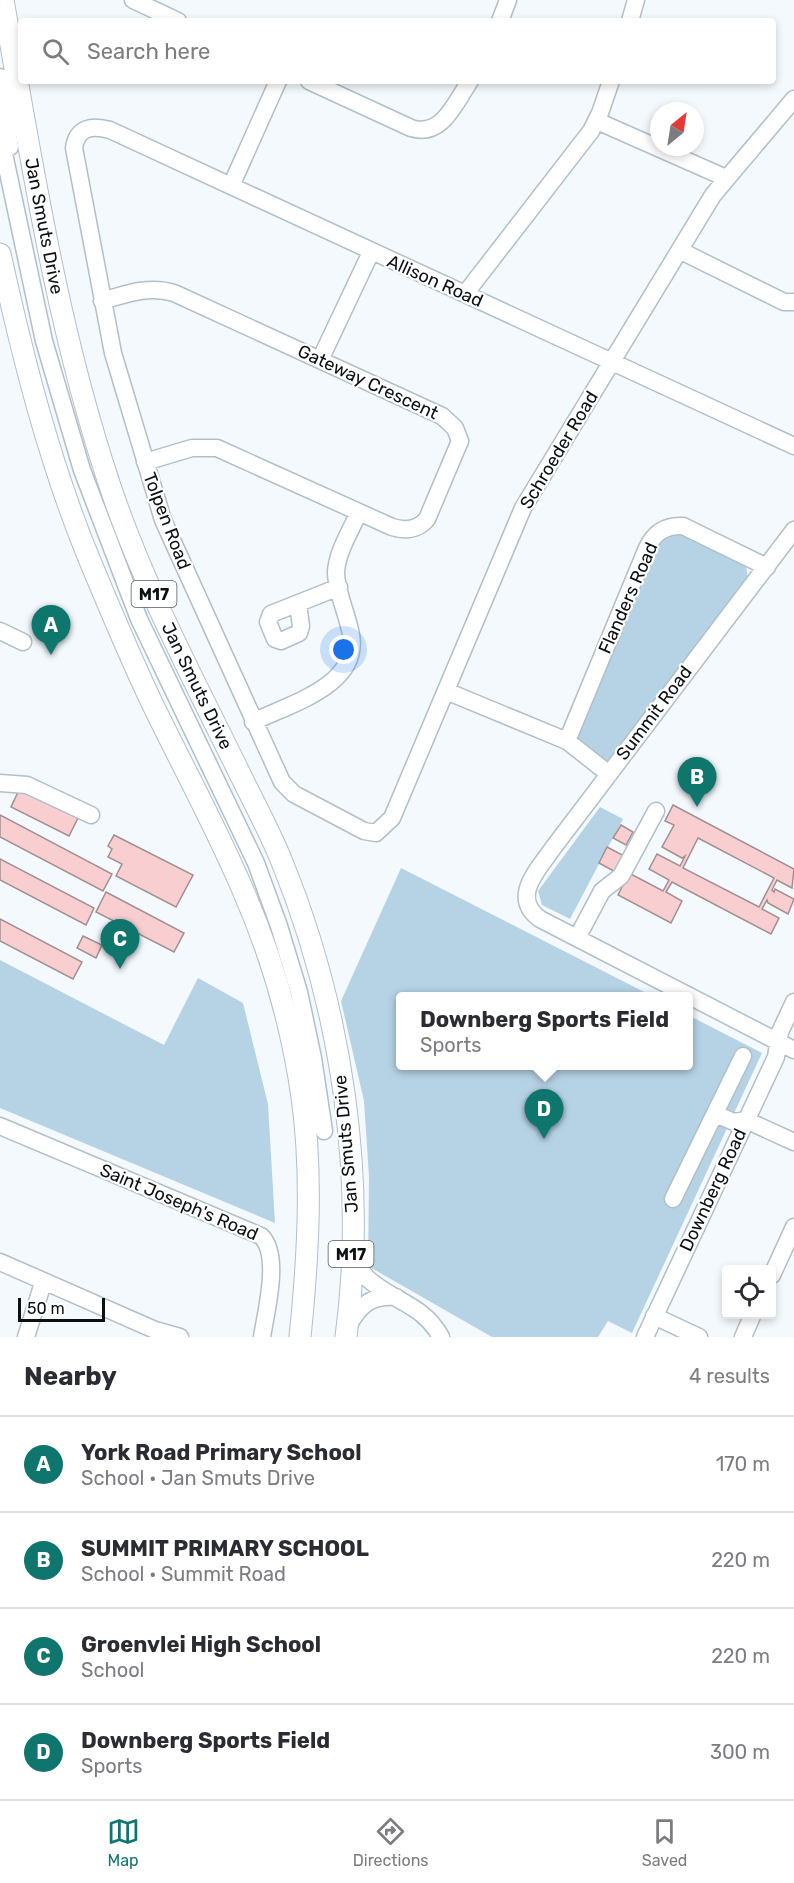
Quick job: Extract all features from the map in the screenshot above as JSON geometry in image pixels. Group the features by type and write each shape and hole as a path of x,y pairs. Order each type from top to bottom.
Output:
{"main road":[{"name":"Jan Smuts Drive","path":"3,0 18,82"},
{"name":"Jan Smuts Drive","path":"18,84 57,295 110,488 163,615 282,859 318,969 345,1106 351,1170 351,1251 347,1332"},
{"name":"M17","path":"0,254 17,332 50,449 86,550 151,700 243,888 275,979 302,1098 308,1173 304,1296 300,1337"}],"street":[{"path":"133,0 172,18"},
{"path":"501,18 508,0"},
{"path":"631,18 636,0"},
{"path":"0,77 13,165 11,177"},
{"path":"231,186 277,84"},
{"path":"316,84 411,128 423,131 433,129 442,122 468,84"},
{"path":"465,294 597,121 610,84"},
{"name":"Schroeder Road","path":"379,832 392,818 513,528 612,361 726,178 794,99"},
{"path":"597,121 726,178"},
{"name":"Allison Road","path":"77,137 87,128 104,128 794,446"},
{"path":"0,135 5,166 11,177 44,341 82,470 139,618 256,863 299,992 314,1058 324,1131"},
{"name":"Tolpen Road","path":"77,137 74,153 120,383 164,520 253,722 282,782 290,791 364,831 379,832"},
{"path":"320,360 371,252"},
{"path":"681,252 784,302 794,302"},
{"name":"Gateway Crescent","path":"102,301 143,290 166,291 442,416 451,423 459,435 459,448 432,511 423,524 402,530 217,448 192,448 145,462"},
{"path":"253,722 327,686 345,669 351,658 352,646 336,576 338,564 358,512"},
{"name":"Flanders Road","path":"567,741 647,548 656,533 668,527 683,526 767,567"},
{"name":"Summit Road","path":"577,938 531,912 526,902 526,891 532,879 609,774 792,537"},
{"path":"298,604 339,588"},
{"path":"0,631 23,642"},
{"path":"446,691 567,741 609,774"},
{"path":"0,783 27,785 91,815"},
{"path":"656,811 621,876 602,891 577,938 681,992"},
{"path":"693,998 786,1047"},
{"name":"Downberg Road","path":"645,1337 776,1057 786,1047 780,1032 794,1002"},
{"path":"673,1199 742,1056"},
{"path":"715,1114 734,1122 746,1120 794,1142"},
{"name":"Saint Joseph's Road","path":"0,1126 261,1236 270,1248 272,1261 262,1337"},
{"path":"776,1265 794,1227"},
{"path":"351,1251 365,1276 425,1316 441,1337"},
{"path":"0,1262 154,1333 180,1337"},
{"path":"26,1337 44,1282"},
{"path":"347,1332 365,1302 384,1296 397,1298"},
{"path":"654,1316 699,1337"},
{"path":"743,1337 751,1319"}],"shaded area":[{"path":"680,532 746,565 748,579 611,759 603,761 575,738 657,540"},
{"path":"600,807 623,819 608,847 628,858 619,874 599,864 570,919 542,905 538,891"},
{"path":"401,868 644,992 396,992 396,1070 693,1070 693,1018 762,1053 632,1333 608,1321 598,1337 492,1337 368,1266 369,1177 364,1101 341,1001"},
{"path":"0,960 164,1045 198,978 243,1003 268,1104 275,1223 0,1108"}],"building":[{"path":"20,788 78,818 69,836 11,807"},
{"path":"673,805 794,869 792,888 777,880 772,890 774,892 775,889 794,899 788,914 768,903 767,900 762,909 779,918 771,934 672,882 666,892 682,901 671,923 618,895 629,873 663,891 669,880 649,869 657,854 680,866 685,856 682,858 662,847 674,825 665,821","holes":["698,838 774,878 759,907 683,868"]},
{"path":"0,815 112,874 103,891 0,837"},
{"path":"621,825 633,832 626,845 613,838"},
{"path":"114,835 193,875 176,907 116,876 122,864 108,857 112,849 108,846"},
{"path":"607,847 628,858 619,874 599,863"},
{"path":"0,859 94,908 86,925 0,880"},
{"path":"106,892 184,933 174,952 96,912"},
{"path":"0,919 82,962 73,979 0,941"},
{"path":"83,936 102,945 96,958 77,948"}],"place":[{"name":"York Road Primary School","path":"51,655"},
{"name":"SUMMIT PRIMARY SCHOOL","path":"697,807"},
{"name":"Groenvlei High School","path":"120,969"},
{"name":"Downberg Sports Field","path":"544,1139"}]}
